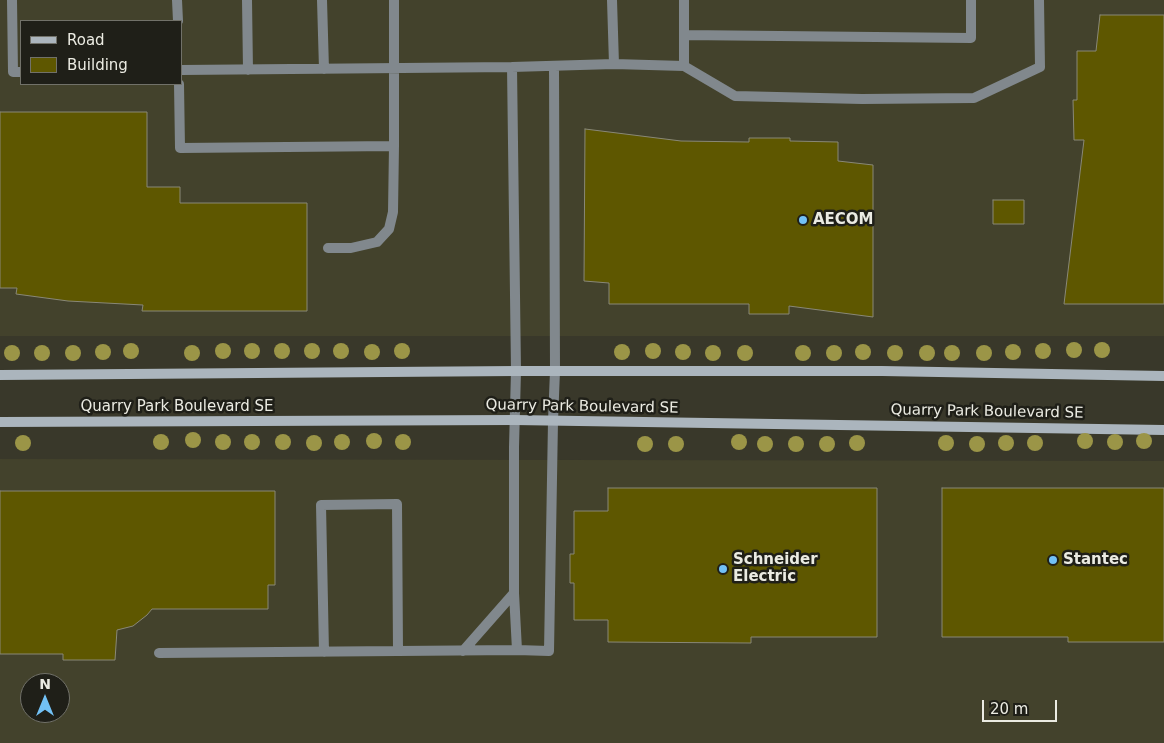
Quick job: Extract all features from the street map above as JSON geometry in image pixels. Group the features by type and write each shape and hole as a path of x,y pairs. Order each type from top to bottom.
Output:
{"main road":[{"path":"0,375 891,372 1164,376"},
{"name":"Quarry Park Boulevard SE","path":"0,422 514,420 1164,430"}],"lane":[{"path":"12,0 13,72 20,72"},
{"path":"178,0 178,20"},
{"path":"247,0 248,70"},
{"path":"322,0 324,69"},
{"path":"328,248 351,248 377,242 389,229 393,212 394,0"},
{"path":"612,0 614,64"},
{"path":"684,0 684,66"},
{"path":"684,35 971,38 971,0"},
{"path":"182,70 512,67 614,64 684,66 735,96 862,99 974,98 1040,67 1039,0"},
{"path":"159,653 517,650 548,652 552,421 555,372 554,66"},
{"path":"512,67 516,372 514,420 514,593 517,650"},
{"path":"180,85 180,148 394,146"},
{"path":"324,652 321,505 397,504 398,652"},
{"path":"463,651 514,593"}],"shaded area":[{"path":"0,0 1164,0 1164,336 0,336"},
{"path":"0,459 1164,461 1164,743 0,743"}],"building":[{"path":"1100,15 1164,15 1164,304 1064,304 1084,140 1074,140 1073,100 1077,100 1077,51 1096,51"},
{"path":"0,112 147,112 147,187 180,187 180,203 307,203 307,311 142,311 143,305 68,301 16,294 17,288 0,288"},
{"path":"585,129 681,141 749,142 749,138 790,138 790,141 838,142 838,161 873,165 873,317 789,306 789,314 749,314 749,304 609,304 609,283 584,281"},
{"path":"993,200 1024,200 1024,224 993,224"},
{"name":"Schneider Electric","path":"608,488 877,488 877,637 751,637 751,643 608,642 608,620 574,620 574,583 570,583 570,554 574,554 574,511 608,511"},
{"name":"Stantec","path":"942,488 1164,488 1164,642 1068,642 1068,637 942,637"},
{"path":"0,491 275,491 275,585 268,585 268,609 152,609 133,626 117,630 115,660 63,660 63,654 0,654"}],"place":[{"name":"AECOM","path":"803,220"},
{"name":"Stantec","path":"1053,560"},
{"name":"Schneider Electric","path":"723,569"}]}
